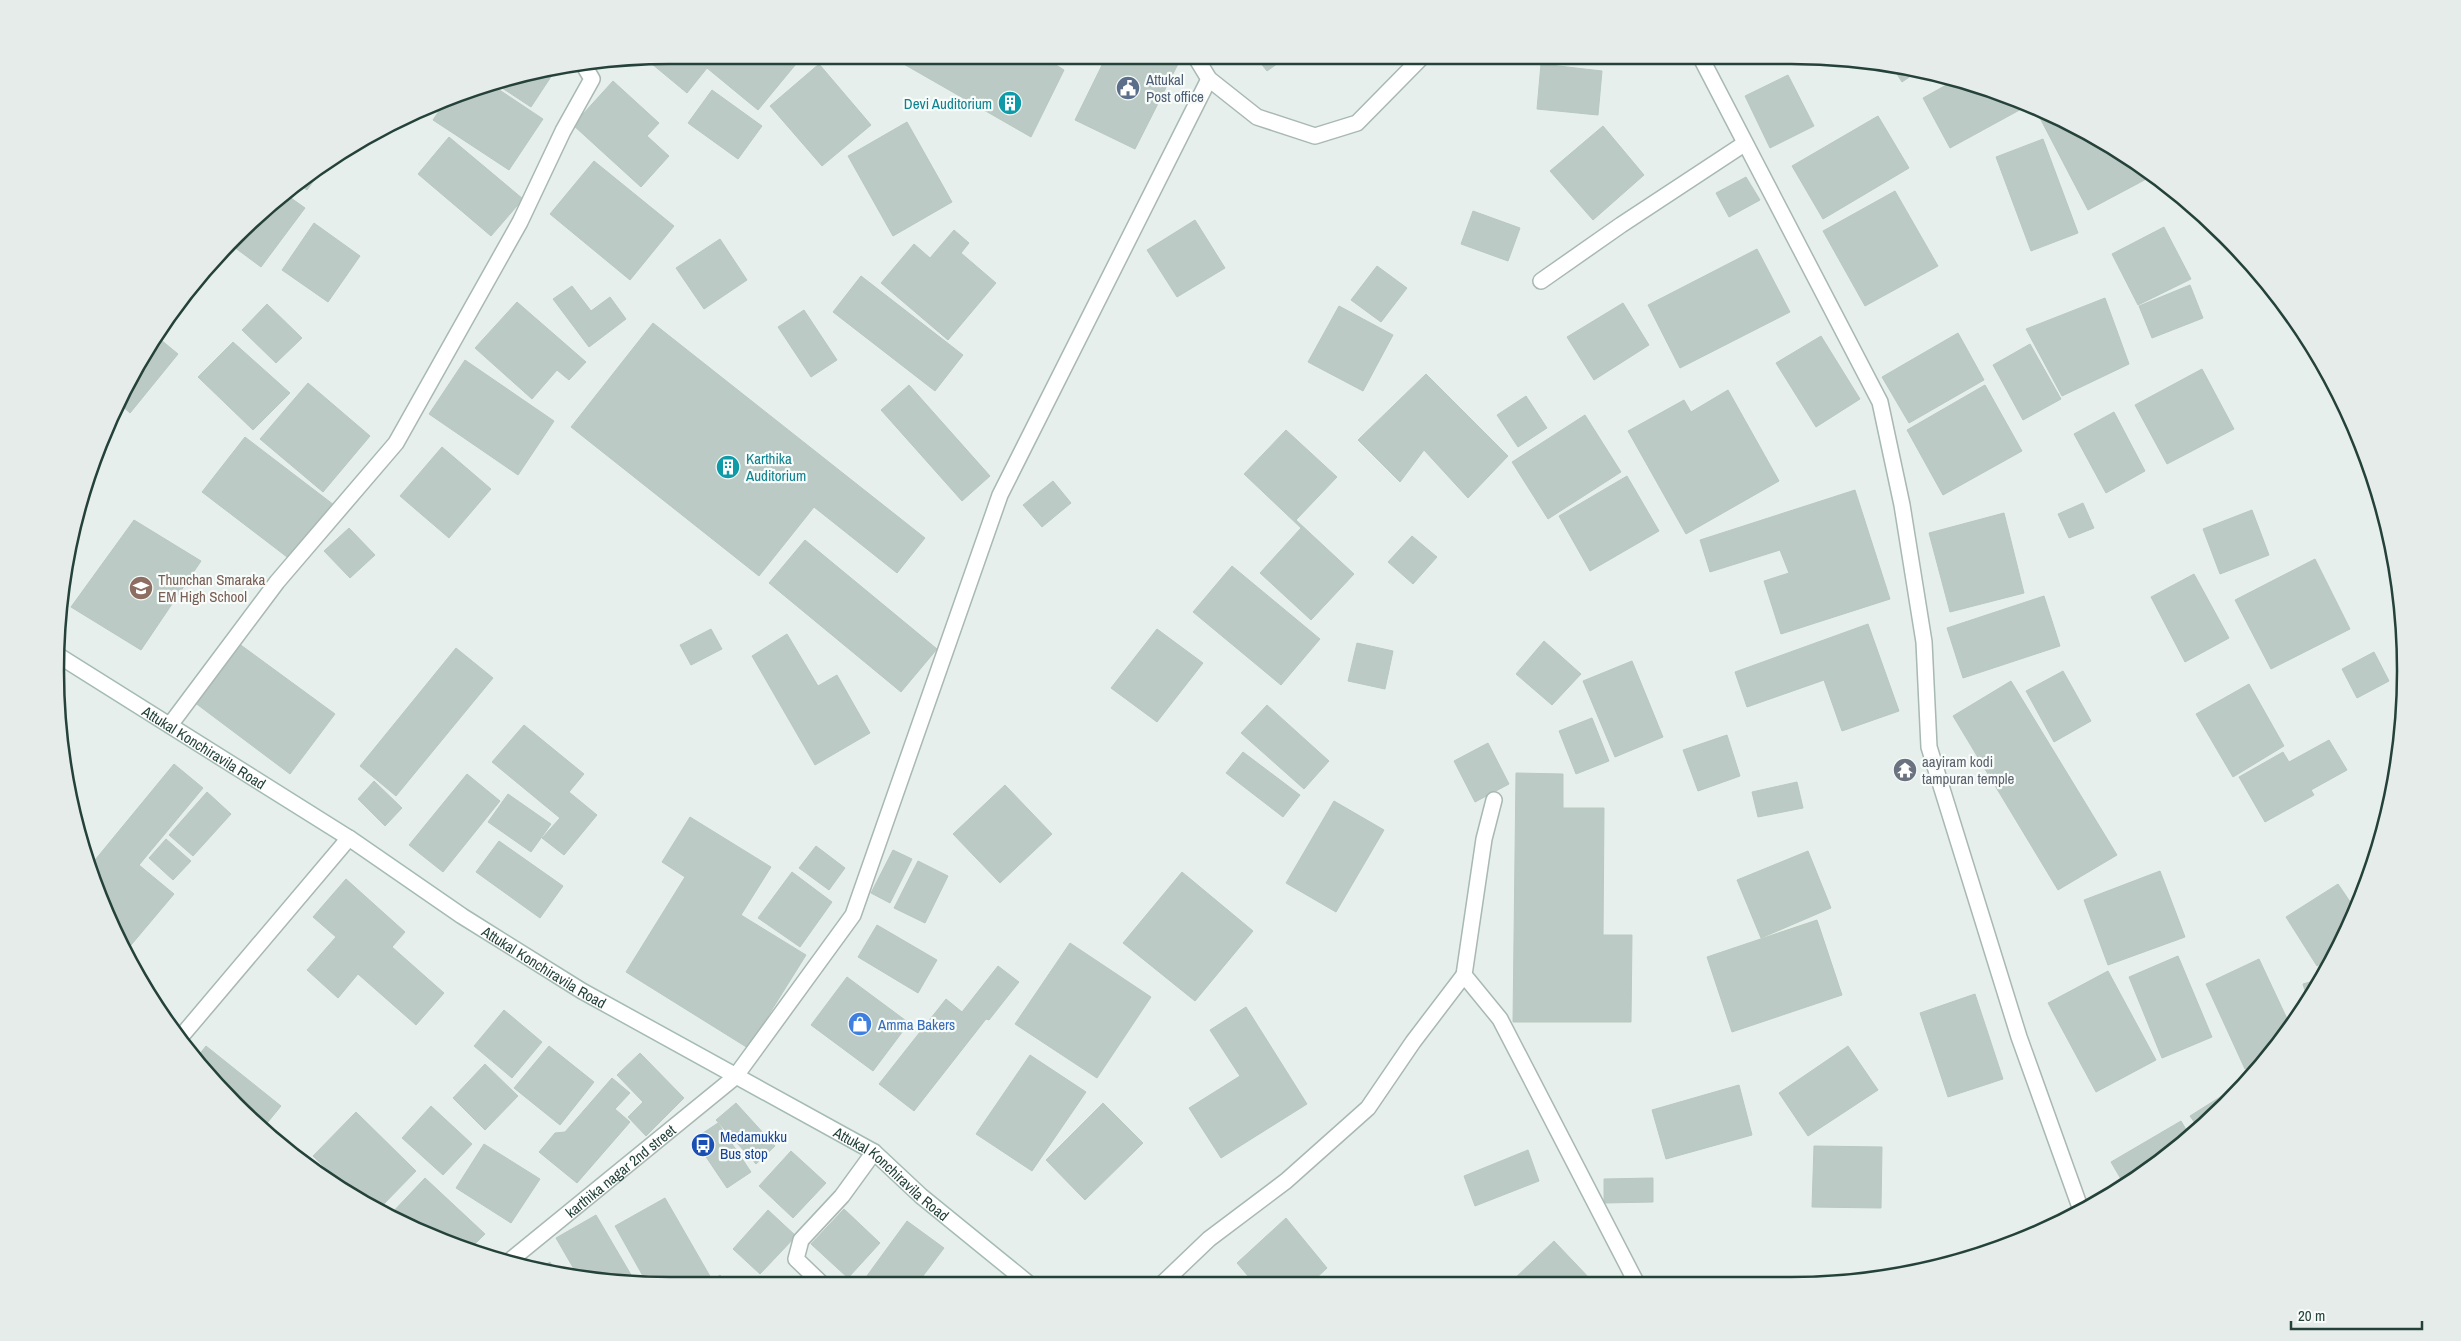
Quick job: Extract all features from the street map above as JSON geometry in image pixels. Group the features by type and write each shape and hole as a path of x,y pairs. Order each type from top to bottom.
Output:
{"street":[{"path":"1199,64 1209,79 1256,118 1315,136 1357,123 1415,64"},
{"path":"1704,64 1880,402 1902,505 1924,642 1929,747 2019,1037 2079,1204"},
{"path":"170,725 277,582 396,443 520,222 563,131 592,79 586,70"},
{"name":"karthika nagar 2nd street","path":"514,1257 735,1077 853,915 1000,496 1209,79"},
{"path":"1542,281 1621,225 1744,144"},
{"name":"Attukal Konchiravila Road","path":"64,659 349,838 462,916 582,991 874,1152 921,1196 1021,1277"},
{"path":"1169,1277 1209,1239 1286,1182 1368,1108 1413,1042 1464,975 1484,840 1494,800"},
{"path":"184,1033 349,838"},
{"path":"1464,975 1500,1019 1633,1277"},
{"path":"815,1277 796,1259 801,1240 842,1196 874,1152"}],"building":[{"path":"653,64 796,64 758,110 707,68 687,93"},
{"path":"819,64 871,125 822,166 770,106"},
{"name":"Devi Auditorium","path":"904,64 1054,64 1064,70 1031,137"},
{"name":"Attukal Post office","path":"1103,64 1178,64 1135,149 1075,120"},
{"path":"1261,64 1277,64 1267,71"},
{"path":"1541,64 1602,71 1598,115 1537,109"},
{"path":"1896,73 1911,76 1902,82"},
{"path":"552,75 531,107 502,88"},
{"path":"1788,75 1814,126 1770,148 1745,96"},
{"path":"613,81 659,123 647,136 669,156 641,187 573,125"},
{"path":"1948,84 2021,109 1950,148 1923,98"},
{"path":"498,89 543,119 509,170 433,120 440,109"},
{"path":"712,90 762,126 738,159 688,123"},
{"path":"1878,116 1909,168 1823,219 1792,166"},
{"path":"2040,118 2094,145 2146,179 2088,210"},
{"path":"907,122 952,202 893,236 848,156"},
{"path":"1603,126 1644,175 1593,220 1550,171"},
{"path":"449,137 523,199 491,236 418,174"},
{"path":"2043,139 2078,233 2031,251 1996,157"},
{"path":"594,161 674,226 630,280 550,214"},
{"path":"1746,177 1760,200 1729,217 1716,193"},
{"path":"315,179 307,190 303,187"},
{"path":"1895,191 1938,266 1865,306 1823,231"},
{"path":"290,198 305,208 261,267 235,248"},
{"path":"1473,211 1520,228 1508,261 1461,244"},
{"path":"1195,220 1225,268 1177,297 1147,250"},
{"path":"314,223 360,256 328,302 282,270"},
{"path":"2164,227 2191,279 2138,305 2112,254"},
{"path":"954,230 969,243 961,253 996,283 948,340 881,283 914,244 930,258"},
{"path":"720,239 747,280 704,309 676,268"},
{"path":"1757,249 1790,312 1680,368 1648,305"},
{"path":"1377,266 1407,288 1381,322 1351,300"},
{"path":"861,276 963,355 935,391 833,312"},
{"path":"2190,285 2203,318 2152,338 2139,306"},
{"path":"572,286 591,311 610,297 626,319 589,347 553,299"},
{"path":"2105,298 2129,364 2062,396 2026,329"},
{"path":"517,302 586,362 569,380 557,370 532,399 475,348"},
{"path":"1623,303 1649,345 1594,380 1567,337"},
{"path":"267,304 302,338 276,363 242,330"},
{"path":"1339,306 1393,335 1363,391 1308,362"},
{"path":"804,310 837,360 811,377 778,327"},
{"name":"Karthika Auditorium","path":"653,323 925,538 897,573 814,507 759,576 571,427"},
{"path":"1958,333 1984,380 1909,423 1882,377"},
{"path":"1821,336 1860,399 1816,427 1776,363"},
{"path":"161,340 178,354 130,413 124,407"},
{"path":"233,342 290,393 253,430 198,377"},
{"path":"2030,344 2061,399 2023,420 1993,365"},
{"path":"465,360 554,421 518,475 429,414"},
{"path":"2202,369 2234,429 2167,464 2135,405"},
{"path":"1426,374 1508,456 1468,498 1424,450 1400,482 1358,440"},
{"path":"308,383 370,436 323,492 260,439"},
{"path":"909,385 990,476 962,501 881,410"},
{"path":"1985,385 2022,451 1943,495 1907,430"},
{"path":"1728,390 1779,481 1686,534 1628,431 1684,400 1691,412"},
{"path":"1526,396 1547,428 1518,447 1497,415"},
{"path":"2114,412 2145,471 2106,493 2074,434"},
{"path":"1585,415 1621,472 1548,519 1512,462"},
{"path":"1286,430 1337,477 1296,520 1354,574 1311,620 1260,573 1301,528 1244,474"},
{"path":"245,437 334,505 291,560 202,492"},
{"path":"442,447 491,489 449,538 400,496"},
{"path":"1627,476 1659,531 1590,571 1559,516"},
{"path":"1053,481 1071,503 1042,527 1023,505"},
{"path":"1855,490 1890,599 1781,634 1764,581 1789,573 1780,550 1710,572 1700,540"},
{"path":"2083,503 2094,528 2069,538 2058,514"},
{"path":"2252,510 2269,555 2220,574 2203,529"},
{"path":"2004,513 2024,593 1950,612 1929,533"},
{"name":"Thunchan Smaraka EM High School","path":"134,520 201,561 141,650 71,607"},
{"path":"349,528 375,555 350,578 324,551"},
{"path":"1412,536 1437,557 1413,584 1388,562"},
{"path":"805,540 937,649 901,692 769,583"},
{"path":"2315,559 2350,629 2271,669 2235,600"},
{"path":"1232,566 1320,639 1281,685 1193,612"},
{"path":"2194,574 2229,638 2185,662 2151,597"},
{"path":"2044,596 2060,646 1963,678 1947,628"},
{"path":"1868,624 1899,711 1842,731 1824,680 1747,707 1735,672"},
{"path":"711,629 722,649 691,665 680,645"},
{"path":"1157,629 1203,663 1157,722 1111,688"},
{"path":"787,634 818,686 837,675 870,733 815,765 752,656"},
{"path":"1544,641 1581,674 1552,705 1516,674"},
{"path":"238,643 335,714 290,774 194,702"},
{"path":"1357,643 1393,651 1385,689 1348,681"},
{"path":"456,648 493,678 396,796 360,766"},
{"path":"2374,652 2389,681 2357,698 2342,669"},
{"path":"1632,661 1663,737 1615,757 1583,681"},
{"path":"2063,671 2091,721 2054,742 2026,691"},
{"path":"2011,681 2117,855 2058,890 1953,716"},
{"path":"2249,684 2284,746 2233,777 2196,714"},
{"path":"1267,705 1329,761 1304,789 1241,733"},
{"path":"1592,718 1609,761 1576,774 1559,731"},
{"path":"524,725 584,774 569,792 597,815 564,855 542,838 560,818 492,762"},
{"path":"1727,735 1740,776 1698,791 1683,750"},
{"path":"2329,740 2347,770 2311,790 2314,795 2265,822 2239,777 2283,752 2289,762"},
{"path":"1488,743 1509,784 1475,802 1454,761"},
{"path":"1243,752 1300,795 1283,817 1226,773"},
{"path":"174,764 203,788 139,865 174,894 130,946 110,903 94,859 95,860"},
{"path":"1516,773 1563,774 1563,808 1604,808 1603,935 1632,935 1631,1022 1513,1022"},
{"path":"467,774 500,801 443,872 409,845"},
{"path":"374,781 402,808 385,826 358,799"},
{"path":"1797,782 1803,808 1758,817 1752,792"},
{"path":"1005,785 1052,834 1000,883 953,834"},
{"path":"207,792 231,814 193,856 169,835"},
{"path":"508,794 551,824 531,852 488,822"},
{"path":"1334,801 1384,830 1336,912 1286,883"},
{"path":"690,817 771,867 741,915 806,955 748,1048 626,972 685,877 662,862"},
{"path":"166,839 191,861 173,880 149,858"},
{"path":"499,841 563,886 540,918 476,872"},
{"path":"816,846 845,868 829,890 799,868"},
{"path":"893,850 912,859 890,903 871,893"},
{"path":"1808,851 1831,908 1761,938 1737,880"},
{"path":"918,861 948,876 925,923 894,908"},
{"path":"2160,871 2185,937 2108,965 2084,900"},
{"path":"792,872 832,902 800,947 758,918"},
{"path":"1182,872 1253,931 1195,1001 1123,943"},
{"path":"346,879 405,932 392,947 444,993 416,1025 358,974 338,998 307,970 336,937 313,917"},
{"path":"2338,884 2351,903 2335,939 2322,963 2317,966 2286,917"},
{"path":"1817,920 1842,995 1732,1032 1707,957"},
{"path":"877,925 937,960 918,993 858,957"},
{"path":"1070,943 1151,997 1097,1078 1015,1024"},
{"path":"2178,956 2212,1037 2162,1058 2129,977"},
{"path":"2259,959 2287,1019 2251,1066 2245,1069 2206,984"},
{"path":"998,966 1019,982 989,1020 986,1019 914,1111 879,1084 946,999 962,1012"},
{"path":"2108,971 2156,1060 2096,1092 2048,1003"},
{"name":"Amma Bakers","path":"847,977 909,1023 873,1071 811,1025"},
{"path":"2311,982 2305,991 2303,984"},
{"path":"1975,994 2003,1079 1948,1097 1920,1013"},
{"path":"1246,1007 1307,1104 1221,1158 1189,1108 1240,1076 1210,1030"},
{"path":"504,1010 542,1042 512,1078 474,1046"},
{"path":"206,1046 281,1106 266,1124 241,1100 200,1054"},
{"path":"549,1046 594,1082 560,1125 514,1088"},
{"path":"1848,1046 1878,1090 1808,1136 1779,1093"},
{"path":"640,1053 684,1098 646,1136 628,1117 643,1102 617,1075"},
{"path":"1030,1055 1086,1092 1032,1171 976,1134"},
{"path":"485,1064 518,1096 485,1130 453,1098"},
{"path":"612,1078 630,1093 615,1109 630,1122 577,1183 539,1152 555,1133 565,1132"},
{"path":"1739,1085 1752,1135 1666,1159 1652,1110"},
{"path":"2226,1093 2195,1123 2190,1116"},
{"path":"736,1103 775,1146 756,1164 716,1120"},
{"path":"1103,1103 1143,1143 1085,1200 1046,1160"},
{"path":"431,1106 472,1144 443,1175 402,1138"},
{"path":"356,1112 416,1171 383,1205 333,1175 313,1156"},
{"path":"2181,1121 2187,1131 2121,1179 2111,1162"},
{"path":"718,1123 751,1172 727,1188 694,1139"},
{"path":"484,1144 540,1179 511,1223 456,1188"},
{"path":"1814,1146 1882,1147 1881,1208 1812,1207"},
{"path":"1528,1150 1539,1181 1475,1206 1464,1176"},
{"path":"791,1151 826,1183 793,1218 759,1186"},
{"path":"425,1178 485,1234 474,1245 438,1231 394,1211"},
{"path":"1653,1178 1653,1202 1604,1203 1604,1179"},
{"path":"665,1198 710,1277 643,1276 615,1226"},
{"path":"844,1209 880,1243 849,1277 811,1244"},
{"path":"768,1210 796,1236 760,1274 733,1249"},
{"path":"596,1215 632,1276 574,1269 556,1238"},
{"path":"1286,1218 1327,1268 1317,1277 1249,1277 1237,1263"},
{"path":"907,1221 944,1248 922,1277 866,1277"},
{"path":"1554,1241 1588,1277 1516,1277"}],"place":[{"name":"Attukal Post office","path":"1128,88"},
{"name":"Devi Auditorium","path":"1010,103"},
{"name":"Karthika Auditorium","path":"728,467"},
{"name":"Thunchan Smaraka EM High School","path":"141,588"},
{"name":"aayiram kodi tampuran temple","path":"1905,770"},
{"name":"Amma Bakers","path":"860,1024"},
{"name":"Medamukku Bus stop","path":"703,1145"}]}
